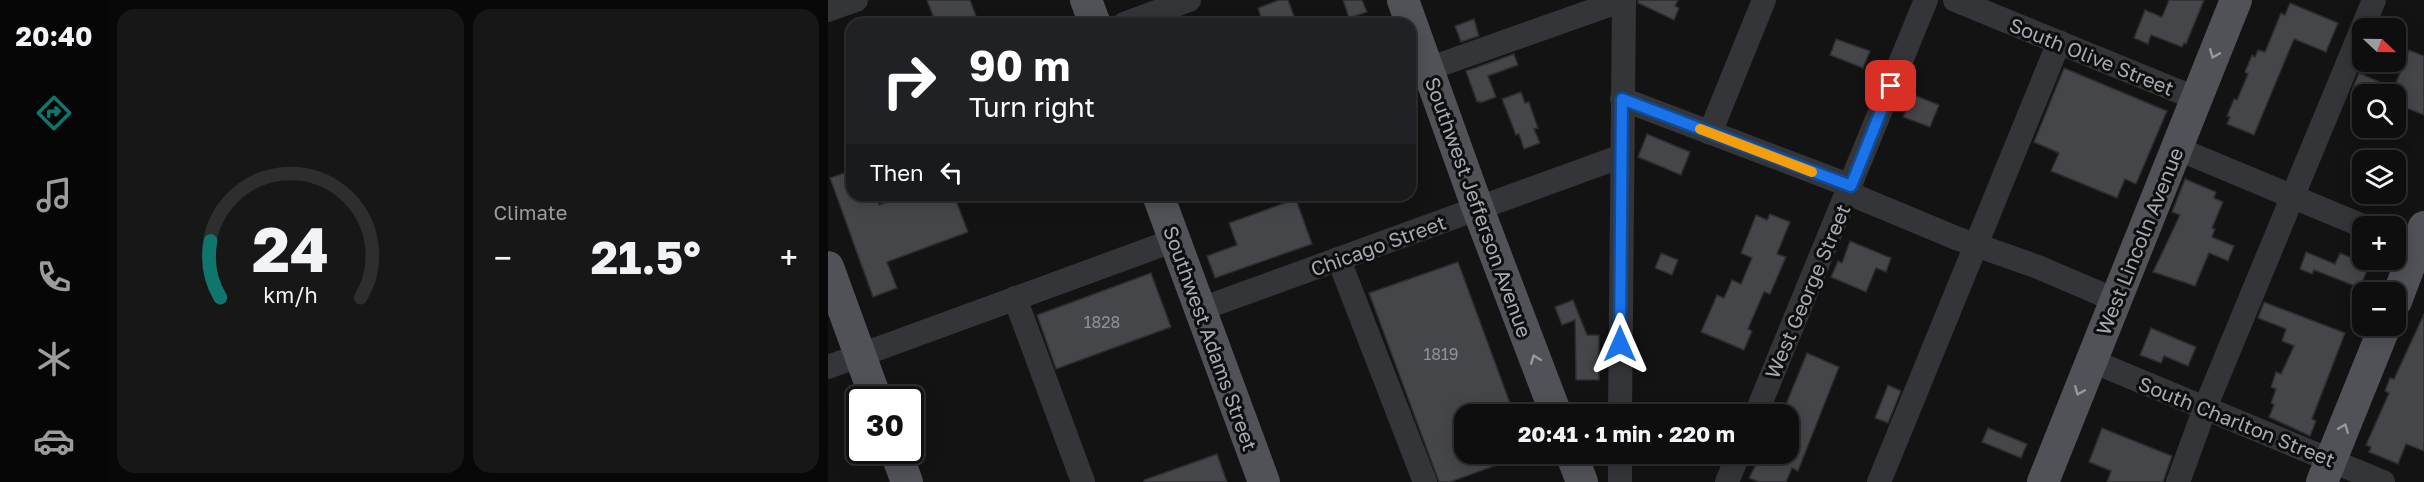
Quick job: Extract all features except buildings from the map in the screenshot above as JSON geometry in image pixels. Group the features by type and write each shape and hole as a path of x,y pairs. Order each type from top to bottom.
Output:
{"main road":[{"path":"1086,0 1093,18"},
{"name":"Southwest Jefferson Avenue","path":"1403,0 1410,18"},
{"name":"West Lincoln Avenue","path":"2043,482 2236,0"},
{"name":"Southwest Jefferson Avenue","path":"1416,36 1478,209 1552,404"},
{"name":"Southwest Adams Street","path":"1160,201 1264,482"},
{"path":"2402,282 2415,242"},
{"path":"828,267 871,386"},
{"path":"2326,471 2381,336"},
{"path":"900,464 907,482"},
{"path":"1575,464 1582,482"}],"street":[{"path":"828,10 856,0"},
{"path":"1140,18 1189,0"},
{"path":"1710,133 1764,0"},
{"name":"West George Street","path":"1760,404 1926,0"},
{"name":"South Olive Street","path":"1955,0 2196,98"},
{"path":"2178,482 2205,408 2374,0"},
{"path":"1428,69 1606,6 1624,2 1620,404"},
{"path":"1879,482 2059,42"},
{"path":"1622,99 1849,190 1977,246 2038,267 2115,300"},
{"path":"2176,148 2352,221"},
{"name":"Chicago Street","path":"1201,309 1622,156"},
{"path":"828,367 1175,240"},
{"path":"1339,260 1425,482"},
{"path":"1015,298 1083,482"},
{"name":"South Charlton Street","path":"2092,361 2205,408 2326,471 2383,482"},
{"path":"1620,464 1620,482"},
{"path":"1727,482 1735,464"}],"slow traffic":[{"path":"1700,129 1812,172"}],"route":[{"path":"1620,344 1622,99 1851,186 1891,86"}]}
